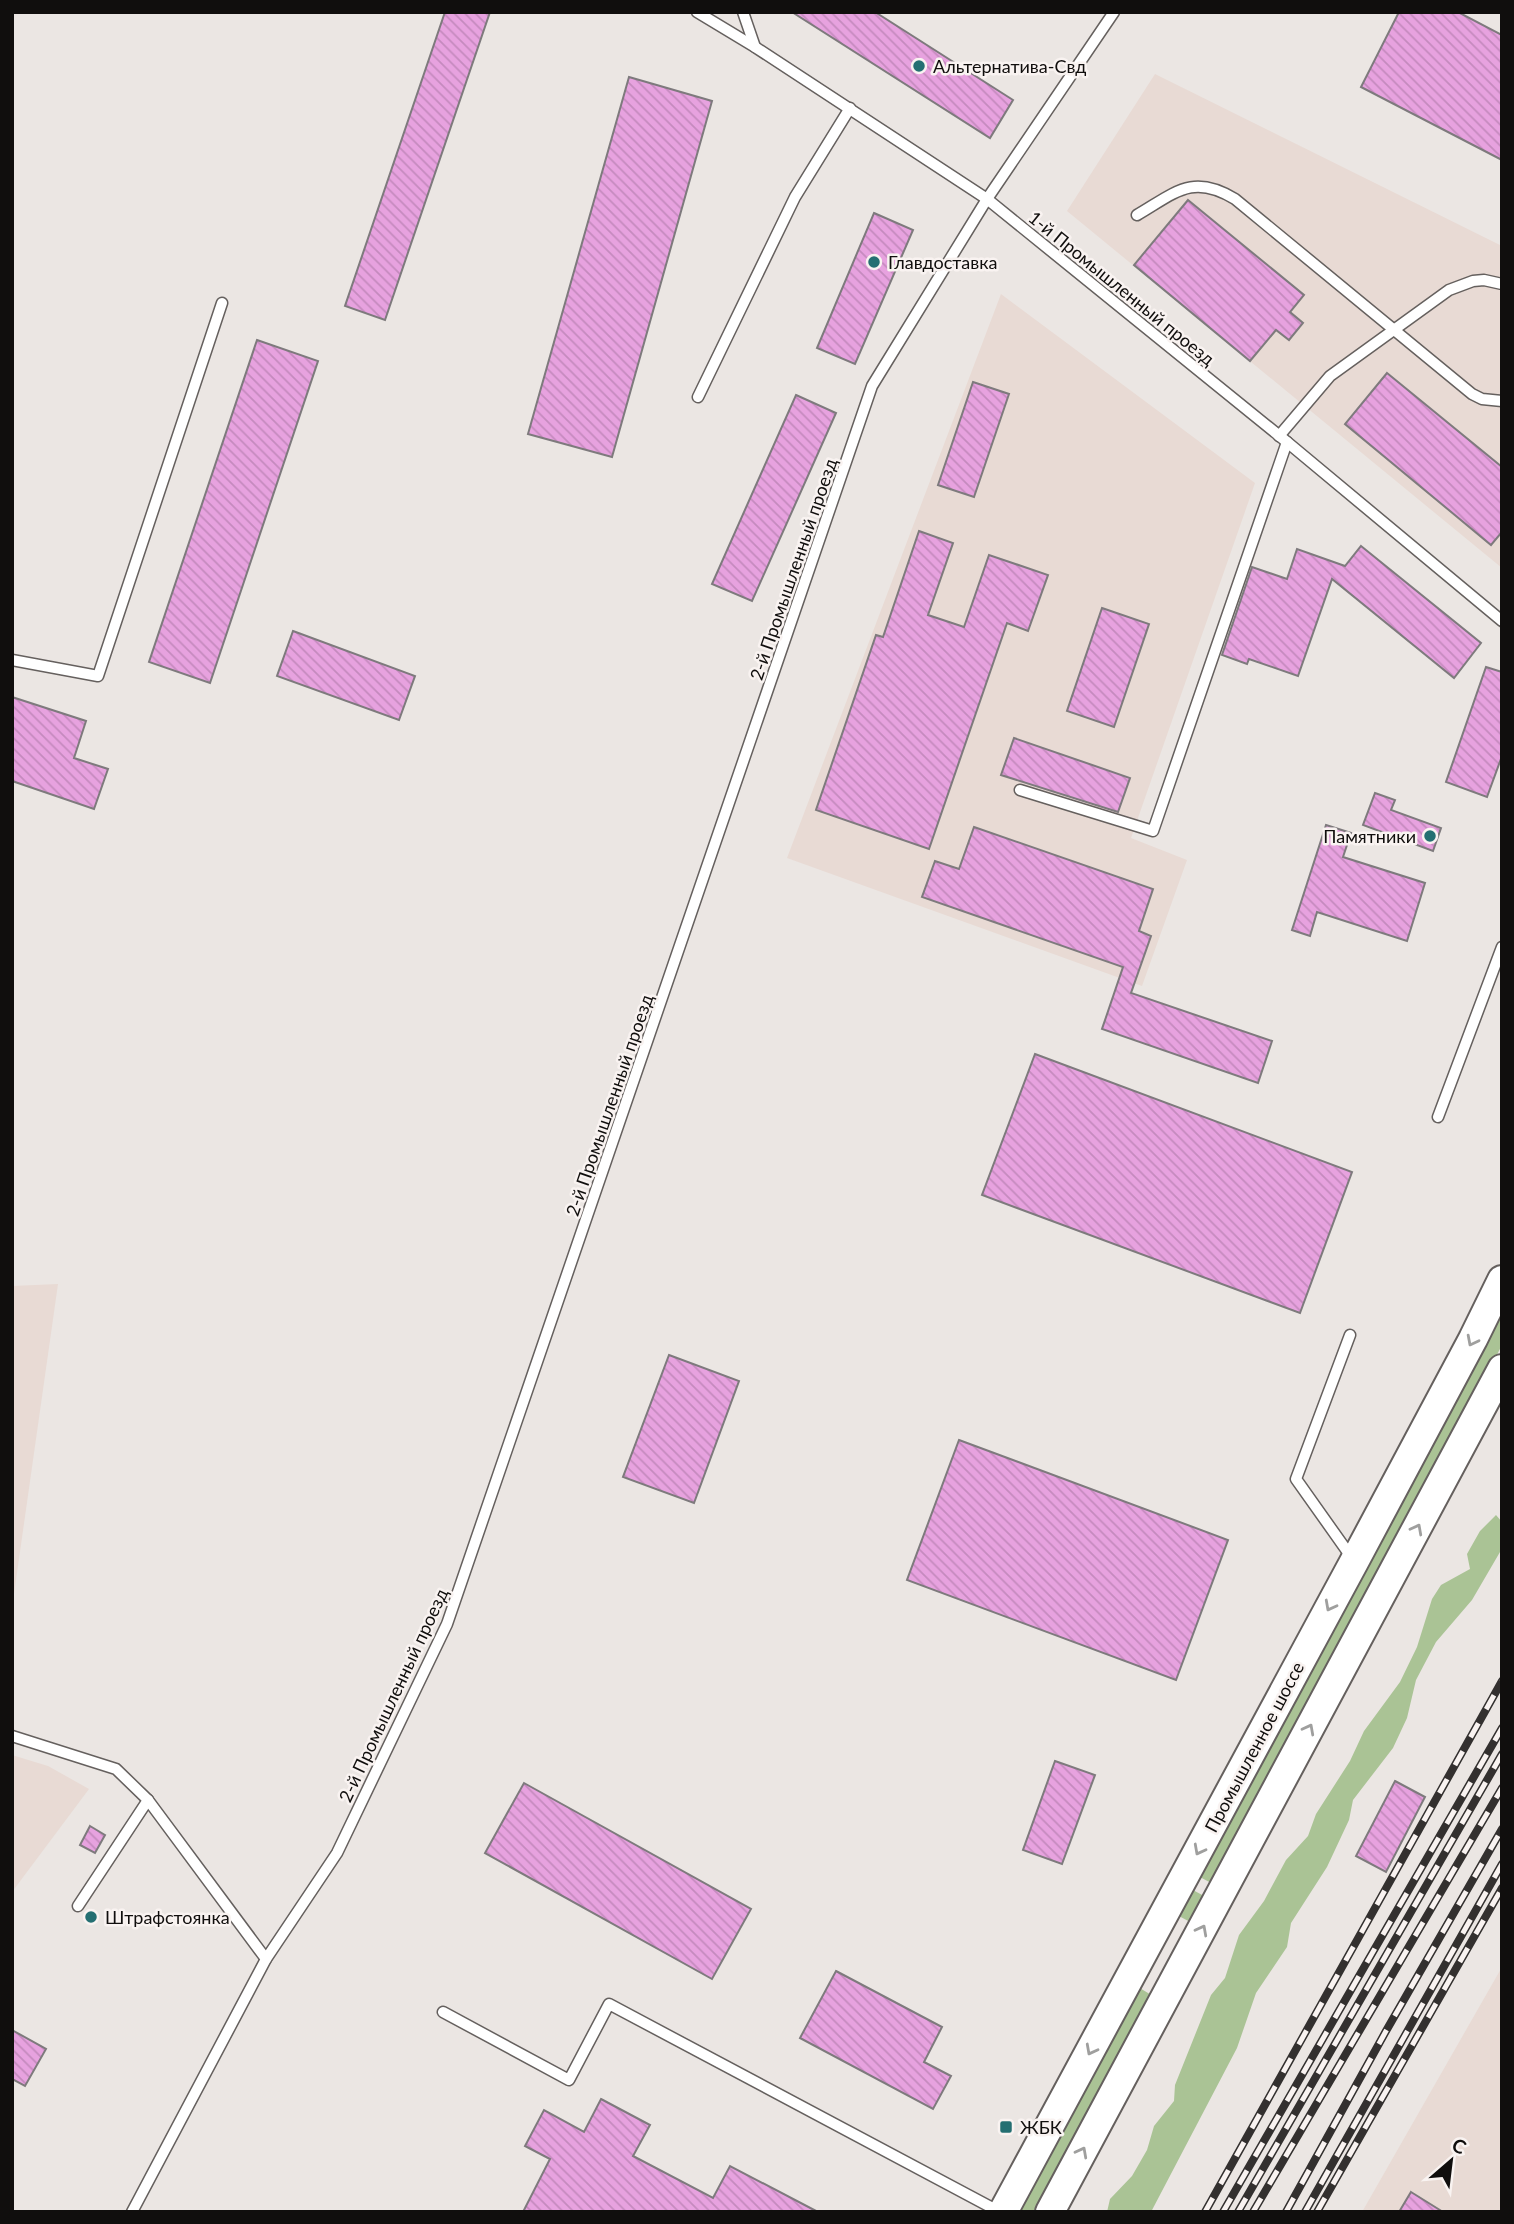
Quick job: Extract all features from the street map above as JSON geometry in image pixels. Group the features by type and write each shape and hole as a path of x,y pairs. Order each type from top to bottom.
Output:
{"main road":[{"name":"Промышленное шоссе","path":"1002,2212 1354,1562 1502,1280"},
{"path":"1050,2212 1502,1369"},
{"path":"1149,1941 1186,1960"}],"lane":[{"name":"1-й Промышленный проезд","path":"697,12 850,108 987,199 1502,621"},
{"path":"743,12 755,47"},
{"name":"2-й Промышленный проезд","path":"132,2212 266,1959 337,1853 447,1624 872,386 987,199 1114,12"},
{"path":"698,397 795,197 850,108"},
{"path":"1137,215 1184,188 1205,186 1220,190 1235,199 1472,394 1482,399 1502,401"},
{"path":"1020,790 1153,831 1283,439 1330,376 1449,290 1461,284 1484,280 1502,284"},
{"path":"12,660 98,676 222,303"},
{"path":"1438,1117 1502,947"},
{"path":"1350,1335 1296,1479 1354,1562"},
{"path":"12,1736 116,1769 148,1800 266,1959"},
{"path":"78,1906 148,1800"},
{"path":"443,2012 569,2080 609,2004 1002,2212"}],"shaded area":[{"path":"1155,74 1502,246 1502,568 1067,211"},
{"path":"1001,294 1255,483 1131,838 1187,860 1142,986 787,858"},
{"path":"58,1284 12,1608 12,1286"},
{"path":"12,1755 48,1766 89,1789 12,1892"},
{"path":"1502,1967 1502,2212 1362,2212"}],"green space":[{"path":"1502,1311 1502,1345 1213,1884 1198,1876"},
{"path":"1496,1515 1502,1522 1500,1552 1472,1600 1436,1642 1416,1680 1407,1718 1393,1748 1353,1800 1349,1820 1327,1867 1291,1923 1287,1947 1256,1993 1237,2048 1151,2212 1107,2212 1110,2199 1132,2176 1147,2150 1154,2126 1174,2101 1175,2085 1211,1995 1225,1978 1239,1935 1264,1901 1286,1860 1308,1836 1316,1814 1350,1761 1364,1731 1400,1682 1417,1647 1432,1599 1441,1585 1470,1569 1467,1554 1480,1531"},
{"path":"1191,1889 1206,1897 1192,1923 1177,1915"},
{"path":"1138,1987 1153,1996 1037,2212 1018,2212"}],"building":[{"path":"445,12 490,12 385,320 345,306"},
{"path":"792,12 875,12 1013,100 990,138"},
{"path":"1399,12 1458,12 1502,35 1502,160 1361,87"},
{"path":"629,77 712,101 612,457 528,434"},
{"path":"1188,200 1304,295 1290,312 1303,323 1289,340 1276,330 1250,361 1134,265"},
{"path":"874,213 913,230 855,364 817,348"},
{"path":"257,340 318,361 210,683 149,662"},
{"path":"1387,373 1502,467 1502,532 1491,545 1345,424"},
{"path":"973,382 1009,394 974,497 938,485"},
{"path":"796,395 836,413 752,601 712,584"},
{"path":"919,531 953,543 928,615 964,627 989,555 1048,575 1028,631 1007,623 929,849 816,810 876,635 883,637"},
{"path":"1361,546 1481,643 1454,678 1332,579 1298,676 1249,659 1247,664 1222,655 1252,567 1287,579 1297,549 1345,566"},
{"path":"1102,608 1149,624 1114,727 1067,711"},
{"path":"293,631 415,676 399,720 277,676"},
{"path":"1486,667 1502,672 1502,756 1487,797 1446,782"},
{"path":"12,697 86,721 74,758 108,769 94,809 12,781"},
{"path":"1014,738 1130,778 1118,812 1001,775"},
{"path":"1375,793 1395,800 1391,810 1441,828 1433,851 1363,825"},
{"path":"1326,825 1351,833 1343,857 1425,883 1407,941 1317,912 1310,936 1292,930"},
{"path":"974,827 1153,889 1139,931 1151,936 1131,993 1272,1041 1258,1083 1102,1029 1123,967 922,897 935,861 959,869"},
{"path":"1035,1054 1352,1172 1300,1313 982,1195"},
{"path":"669,1355 739,1381 694,1503 623,1477"},
{"path":"959,1440 1228,1540 1176,1680 907,1580"},
{"path":"1055,1761 1095,1775 1062,1864 1023,1850"},
{"path":"1395,1781 1425,1797 1386,1872 1356,1856"},
{"path":"524,1783 751,1909 712,1979 485,1853"},
{"path":"90,1826 105,1835 95,1853 80,1845"},
{"path":"836,1971 942,2027 924,2062 951,2076 933,2109 800,2038"},
{"path":"12,2030 46,2049 25,2086 12,2079"},
{"path":"601,2099 650,2125 633,2156 713,2198 730,2166 818,2212 523,2212 550,2159 525,2146 544,2110 584,2132"},
{"path":"1411,2192 1443,2212 1399,2212"}],"railway":[{"path":"1205,2212 1502,1681"},
{"path":"1223,2212 1502,1728"},
{"path":"1238,2212 1502,1754"},
{"path":"1253,2212 1502,1788"},
{"path":"1286,2212 1502,1829"},
{"path":"1305,2212 1502,1864"},
{"path":"1317,2212 1502,1888"}],"place":[{"name":"Альтернатива-Свд","path":"919,66"},
{"name":"Главдоставка","path":"874,262"},
{"name":"Памятники","path":"1430,836"},
{"name":"Штрафстоянка","path":"91,1917"},
{"name":"ЖБК","path":"1006,2127"}]}
